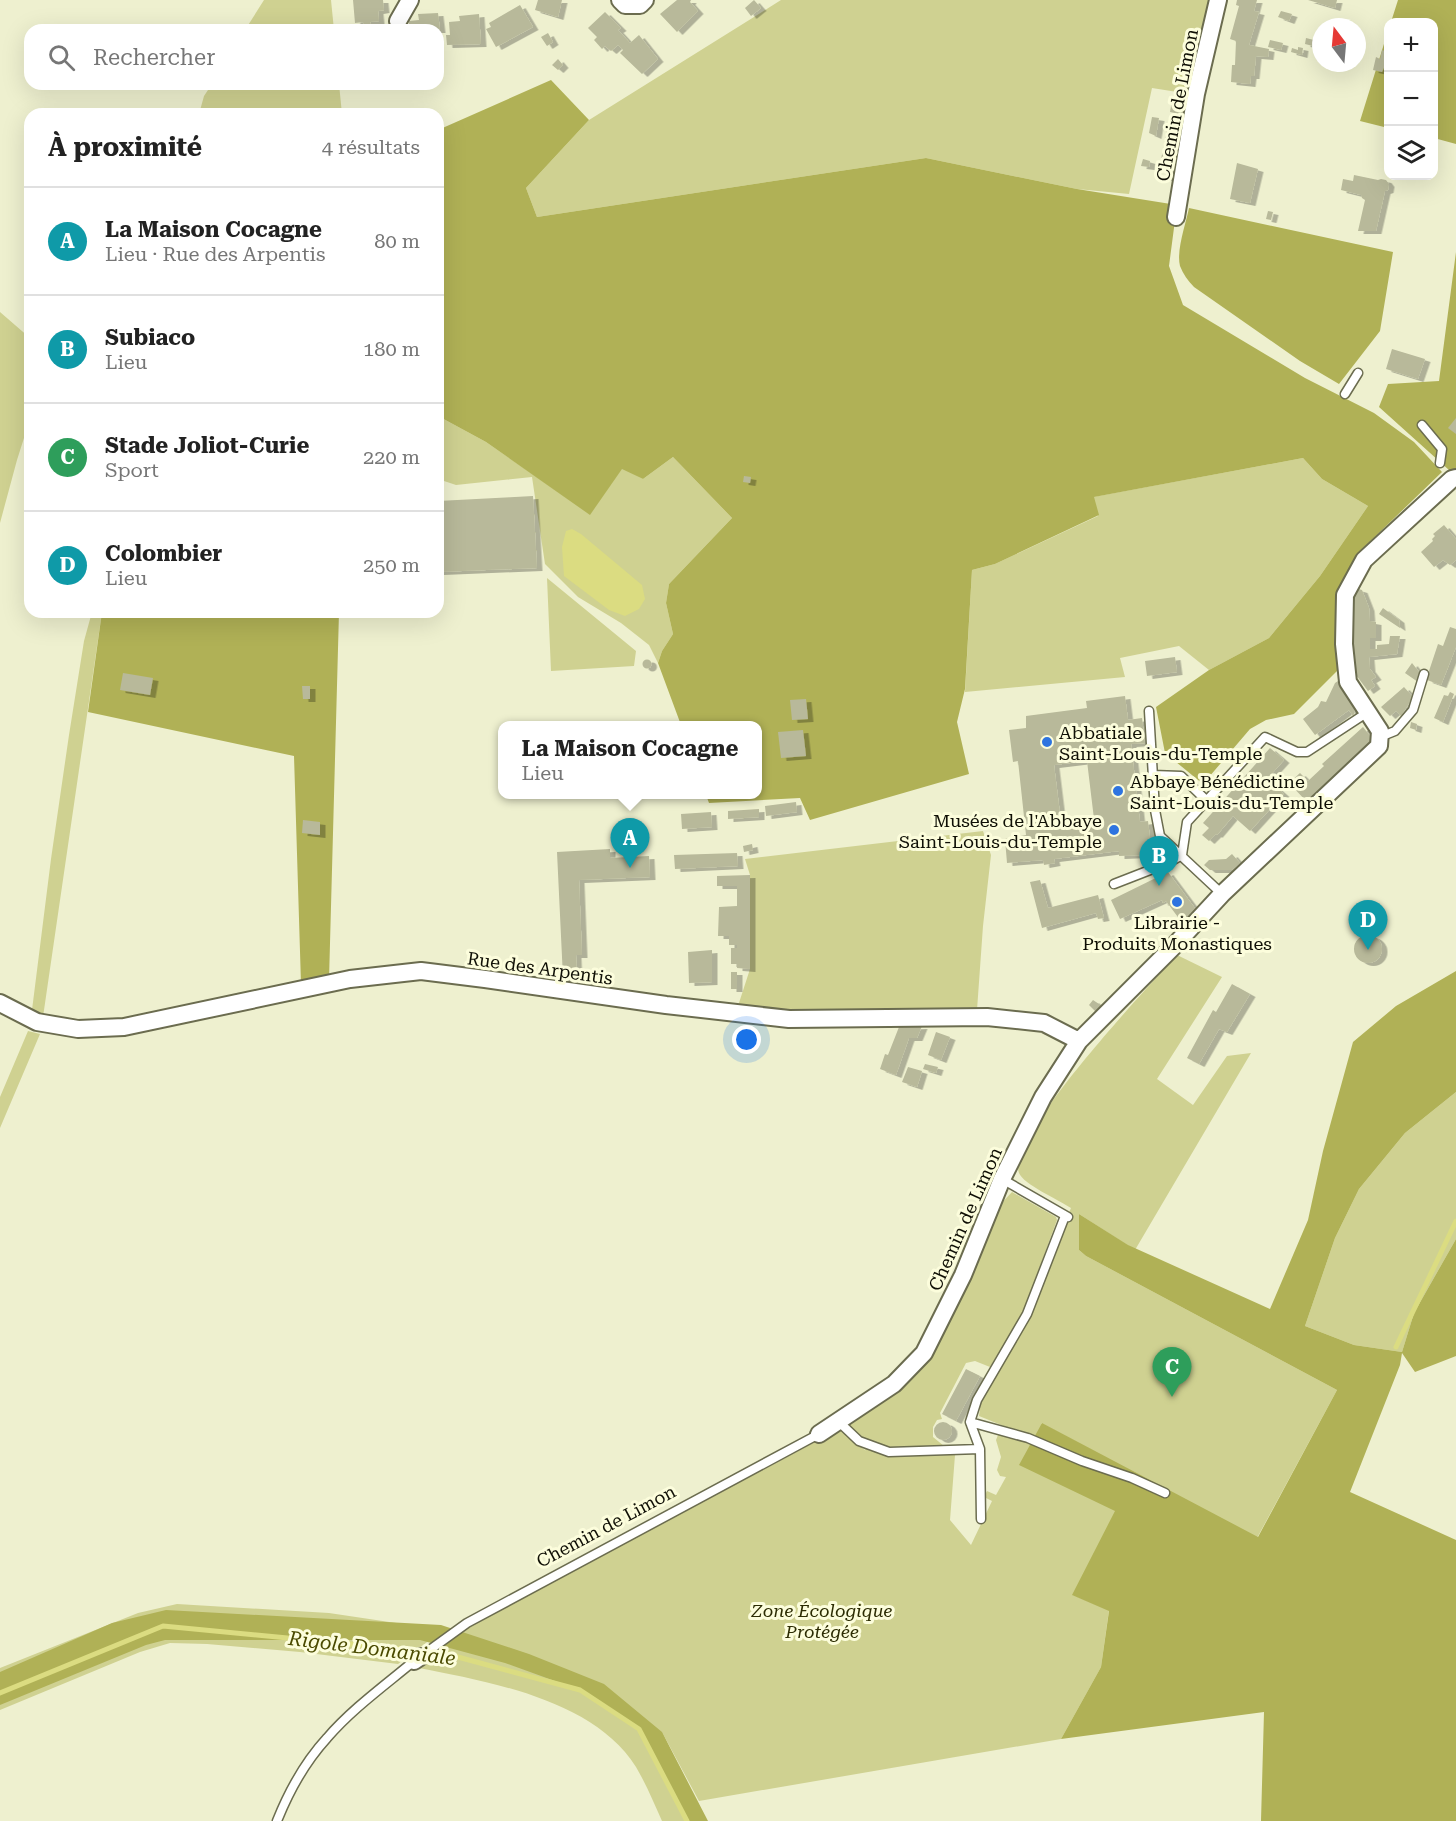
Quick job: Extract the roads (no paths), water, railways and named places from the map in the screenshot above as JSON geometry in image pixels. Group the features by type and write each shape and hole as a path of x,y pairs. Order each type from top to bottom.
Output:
{"street":[{"path":"398,21 410,0"},
{"path":"620,0 625,5 640,5 645,0"},
{"name":"Chemin de Limon","path":"1176,217 1196,94 1218,0"},
{"path":"1380,737 1380,731 1348,682 1344,644 1345,595 1364,560 1454,478"},
{"name":"Chemin de Limon","path":"819,1434 894,1384 924,1353 963,1275 1002,1179 1043,1097 1079,1041 1172,948 1222,894 1379,746 1380,737"},
{"name":"Rue des Arpentis","path":"0,1003 37,1022 78,1029 124,1027 350,979 421,971 666,1005 789,1019 987,1017 1044,1023 1079,1041"}],"lane":[{"path":"1345,394 1358,372"},
{"path":"1422,425 1442,449 1440,463"},
{"path":"1380,737 1395,731 1413,710 1424,674"},
{"path":"1149,711 1155,810 1161,836 1222,894"},
{"path":"1182,855 1187,822 1265,737 1297,752 1308,752 1368,712"},
{"path":"1153,775 1181,776 1207,801"},
{"path":"1114,884 1168,863 1182,855"},
{"path":"981,1519 980,1449 970,1422 977,1400 1026,1314 1066,1216 1002,1179"},
{"path":"838,1420 859,1441 889,1452 980,1449"},
{"path":"970,1422 1028,1438 1165,1493"},
{"name":"Chemin de Limon","path":"277,1821 289,1792 326,1738 358,1707 417,1659 467,1623 819,1434"}],"waterway":[{"path":"1396,1347 1456,1221"},
{"name":"Rigole Domaniale","path":"0,1693 163,1626 443,1653 580,1690 639,1729 687,1821"}],"place":[{"name":"Abbatiale Saint-Louis-du-Temple","path":"1047,742"},
{"name":"Abbaye Bénédictine Saint-Louis-du-Temple","path":"1118,791"},
{"name":"Musées de l'Abbaye Saint-Louis-du-Temple","path":"1114,830"},
{"name":"La Maison Cocagne","path":"630,868"},
{"name":"Subiaco","path":"1159,886"},
{"name":"Librairie - Produits Monastiques","path":"1177,902"},
{"name":"Colombier","path":"1368,950"},
{"name":"Stade Joliot-Curie","path":"1172,1397"}],"park label":[{"name":"Zone Écologique Protégée","path":"822,1620"}]}
